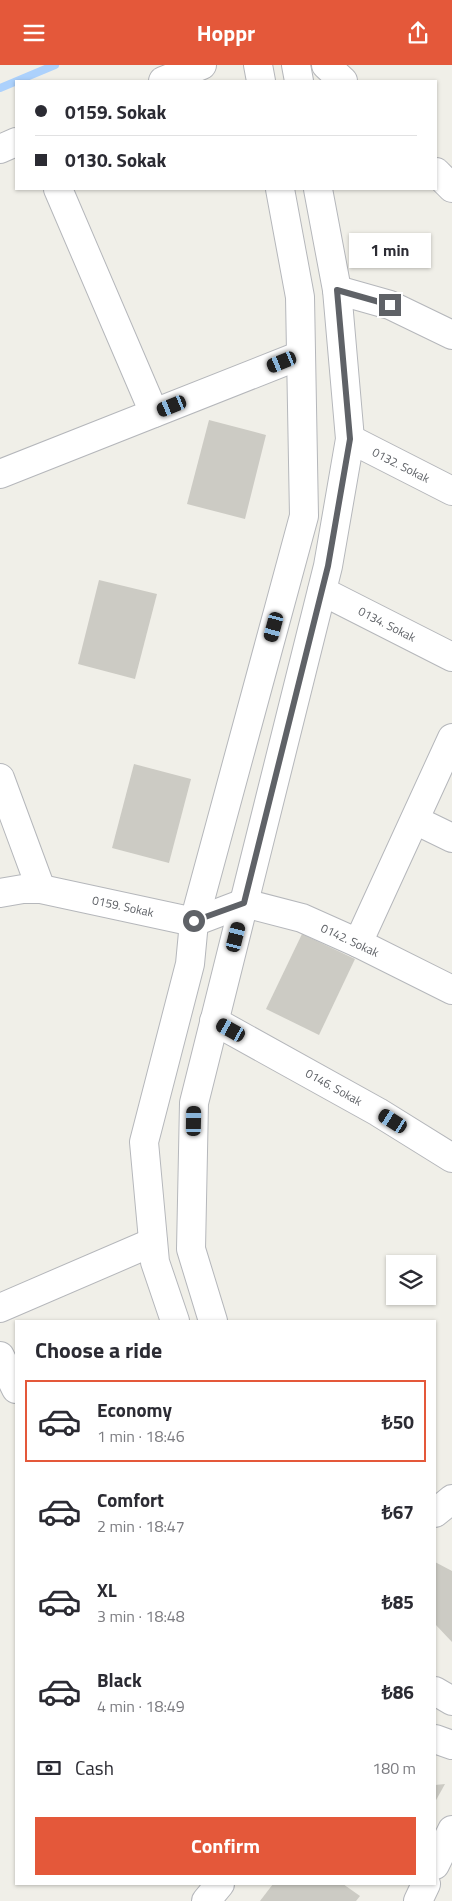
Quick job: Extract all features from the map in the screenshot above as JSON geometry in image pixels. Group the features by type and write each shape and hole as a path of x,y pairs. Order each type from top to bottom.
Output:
{"street":[{"path":"165,80 202,65"},
{"path":"258,65 261,80"},
{"path":"296,65 299,80"},
{"path":"326,65 342,80"},
{"path":"0,149 15,142"},
{"path":"437,174 452,188"},
{"path":"58,190 154,413"},
{"path":"175,1320 155,1262 144,1141 190,964 194,921 304,516 300,297 280,190"},
{"path":"213,1320 191,1249 194,1103 328,566 350,439 337,290 318,190"},
{"path":"337,290 390,305 452,335"},
{"path":"0,473 301,355"},
{"name":"0132. Sokak","path":"350,439 452,491"},
{"name":"0134. Sokak","path":"322,591 452,657"},
{"path":"358,943 452,738"},
{"path":"0,778 41,889"},
{"path":"414,820 452,838"},
{"name":"0159. Sokak","path":"0,893 23,889 41,889 194,921"},
{"path":"194,921 244,903"},
{"name":"0142. Sokak","path":"244,903 302,918 358,943 452,990"},
{"name":"0146. Sokak","path":"214,1021 378,1112 452,1158"},
{"path":"0,1308 153,1241"},
{"path":"0,1356 15,1387"},
{"path":"436,1512 452,1499"},
{"path":"436,1692 452,1701"},
{"path":"436,1739 452,1745"},
{"path":"436,1863 452,1830"},
{"path":"206,1901 219,1885"},
{"path":"418,1901 426,1885"}],"building":[{"path":"209,420 266,435 245,519 187,504"},
{"path":"99,580 157,594 135,679 78,664"},
{"path":"134,764 191,779 169,863 112,848"},
{"path":"302,934 355,959 319,1035 266,1009"},
{"path":"436,1563 452,1571 452,1642 436,1625"},
{"path":"445,1784 436,1800 436,1785"},
{"path":"272,1885 344,1885 360,1896 356,1901 260,1901"}],"waterway":[{"path":"19,80 55,65"},
{"path":"0,88 15,82"}],"route":[{"path":"194,921 244,903 328,566 350,439 337,290 390,305"}]}
